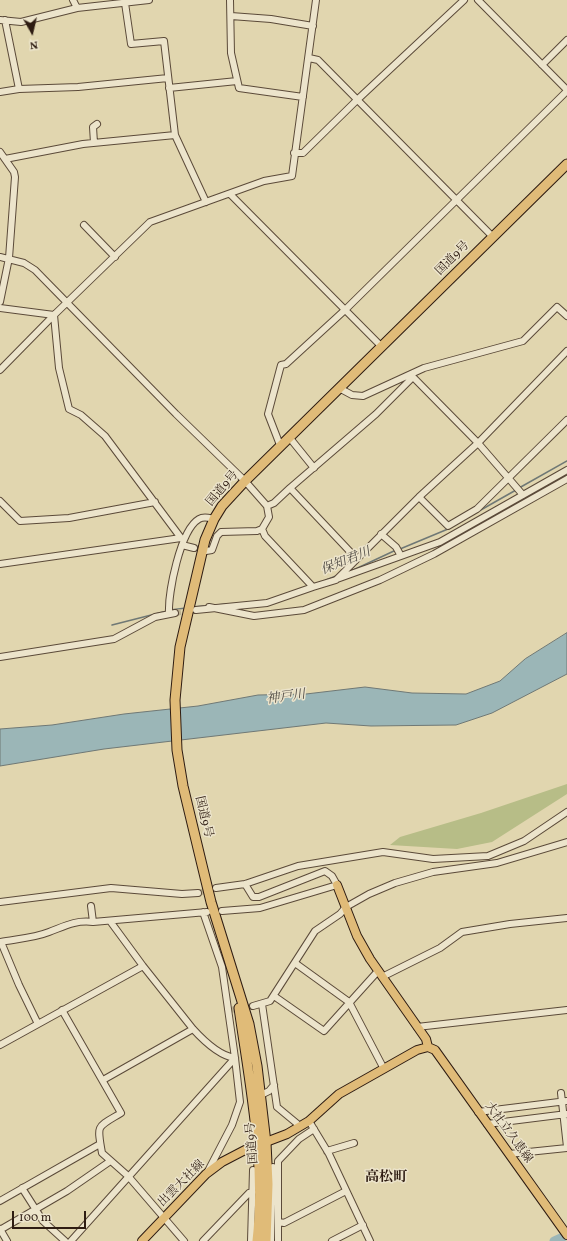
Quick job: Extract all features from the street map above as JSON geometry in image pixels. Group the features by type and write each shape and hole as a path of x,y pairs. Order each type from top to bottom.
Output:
{"highway":[{"name":"国道9号","path":"253,1239 258,1227 262,1145 261,1095 257,1066 249,1024 211,902 183,786 177,750 175,700 180,647 205,540 214,519 222,506 245,481 567,164"},
{"name":"国道9号","path":"234,974 270,1187 266,1241"}],"main road":[{"name":"大社立久恵線","path":"337,885 357,936 380,974 426,1039 428,1047 434,1050 567,1235"},
{"path":"262,1145 309,1121 339,1094 417,1050 428,1047"},
{"name":"出雲大社線","path":"142,1241 206,1174 222,1162 245,1150 262,1145"}],"street":[{"path":"73,0 77,8"},
{"path":"18,88 3,20 21,22 77,8 149,0"},
{"path":"230,0 231,53 239,88 303,97"},
{"path":"0,370 150,222 264,181 292,176 316,0"},
{"path":"294,153 303,153 357,100 464,0"},
{"path":"280,445 268,414 281,365 286,364 346,309 567,91 478,0"},
{"path":"125,3 131,44 164,41 175,135 206,202"},
{"path":"231,16 271,19 313,26"},
{"path":"542,65 567,40"},
{"path":"309,58 318,60 493,236"},
{"path":"0,92 18,88 78,87 168,78"},
{"path":"169,88 237,81"},
{"path":"94,143 92,127 97,124"},
{"path":"5,159 94,143 175,135"},
{"path":"0,152 14,172 15,178 9,258 0,302"},
{"path":"230,194 346,309 381,346"},
{"path":"84,224 116,257"},
{"path":"0,257 9,258 24,263 35,270 176,414 245,481 268,506 268,517 262,530"},
{"path":"339,388 352,395 362,396 451,360 493,351 523,342 557,307 567,316"},
{"path":"0,308 54,316"},
{"path":"54,316 59,368 69,409 81,415 105,436 183,538"},
{"path":"336,580 356,558 419,497 478,443 567,352"},
{"path":"268,506 274,503 376,414 412,375"},
{"path":"412,375 478,443 523,495"},
{"path":"419,497 448,526 477,509 567,420"},
{"path":"289,437 314,468"},
{"path":"196,610 267,603 336,580 440,542 567,470"},
{"path":"209,608 254,616 304,610 380,580 434,554 567,479"},
{"path":"290,488 356,558"},
{"path":"0,501 20,520 75,517 155,502"},
{"path":"0,658 114,639 155,617 172,613 168,601 172,578 183,538 199,519 204,517 214,519"},
{"path":"262,530 265,536 313,587"},
{"path":"206,551 212,550 217,536 221,532 262,530"},
{"path":"382,534 396,548 401,556"},
{"path":"0,564 183,538"},
{"path":"182,545 194,548"},
{"path":"216,888 246,884 298,866 383,852 433,859 488,856 524,841 567,812"},
{"path":"253,1006 270,1001 315,931 340,914 346,907 395,883 433,872 497,863 567,842"},
{"path":"222,911 260,908 337,885 332,876 325,871 259,897 253,896 246,884"},
{"path":"0,902 111,888 182,894 198,893"},
{"path":"91,906 93,922"},
{"path":"38,1024 0,942 49,932 58,927 83,921 110,921 205,912 222,967 229,1010 240,1102 232,1125 206,1174"},
{"path":"274,996 324,1031 349,1002 380,974 440,948 462,932 510,924 567,918"},
{"path":"110,921 143,966 200,1037 228,1057 235,1058"},
{"path":"295,963 349,1002 384,1069"},
{"path":"0,1045 143,966"},
{"path":"262,1004 277,1107 300,1126"},
{"path":"62,1010 121,1112 100,1125 98,1130 102,1154 109,1162 128,1176 184,1241"},
{"path":"417,1027 567,1010"},
{"path":"103,1080 193,1029"},
{"path":"71,1241 235,1058"},
{"path":"261,1095 269,1091 274,1085"},
{"path":"509,1154 567,1148 564,1101 560,1093"},
{"path":"478,1112 564,1101"},
{"path":"486,1124 565,1114"},
{"path":"309,1121 327,1151 370,1241"},
{"path":"277,1241 279,1222 278,1161 300,1139 314,1129"},
{"path":"327,1151 354,1143"},
{"path":"0,1201 100,1144"},
{"path":"7,1241 0,1229 35,1210 109,1162"},
{"path":"273,1167 270,1187 277,1241"},
{"path":"253,1170 253,1239"},
{"path":"22,1188 43,1222 65,1241"},
{"path":"279,1222 284,1223 346,1191"},
{"path":"203,1241 249,1193 253,1192"},
{"path":"332,1241 363,1226"}],"green space":[{"path":"567,784 567,794 492,842 457,849 390,845 400,837 481,813"}],"water":[{"name":"神戸川","path":"567,633 567,674 492,713 456,725 371,726 326,723 104,749 0,766 0,729 52,725 124,714 198,706 258,695 306,694 365,687 412,693 466,694 500,681 525,659"}],"waterway":[{"name":"保知君川","path":"519,488 567,461"},
{"name":"保知君川","path":"479,511 516,490"},
{"name":"保知君川","path":"400,549 448,529"},
{"name":"保知君川","path":"349,572 396,550"},
{"name":"保知君川","path":"326,580 336,576"},
{"name":"保知君川","path":"192,607 228,604"},
{"name":"保知君川","path":"170,610 186,608"},
{"name":"保知君川","path":"112,625 167,611"},
{"path":"554,1241 565,1236"}],"tunnel":[{"path":"175,613 192,610"},
{"path":"198,893 216,888"},
{"path":"230,1010 253,1006"}],"district":[{"name":"高松町","path":"386,1178"}]}
